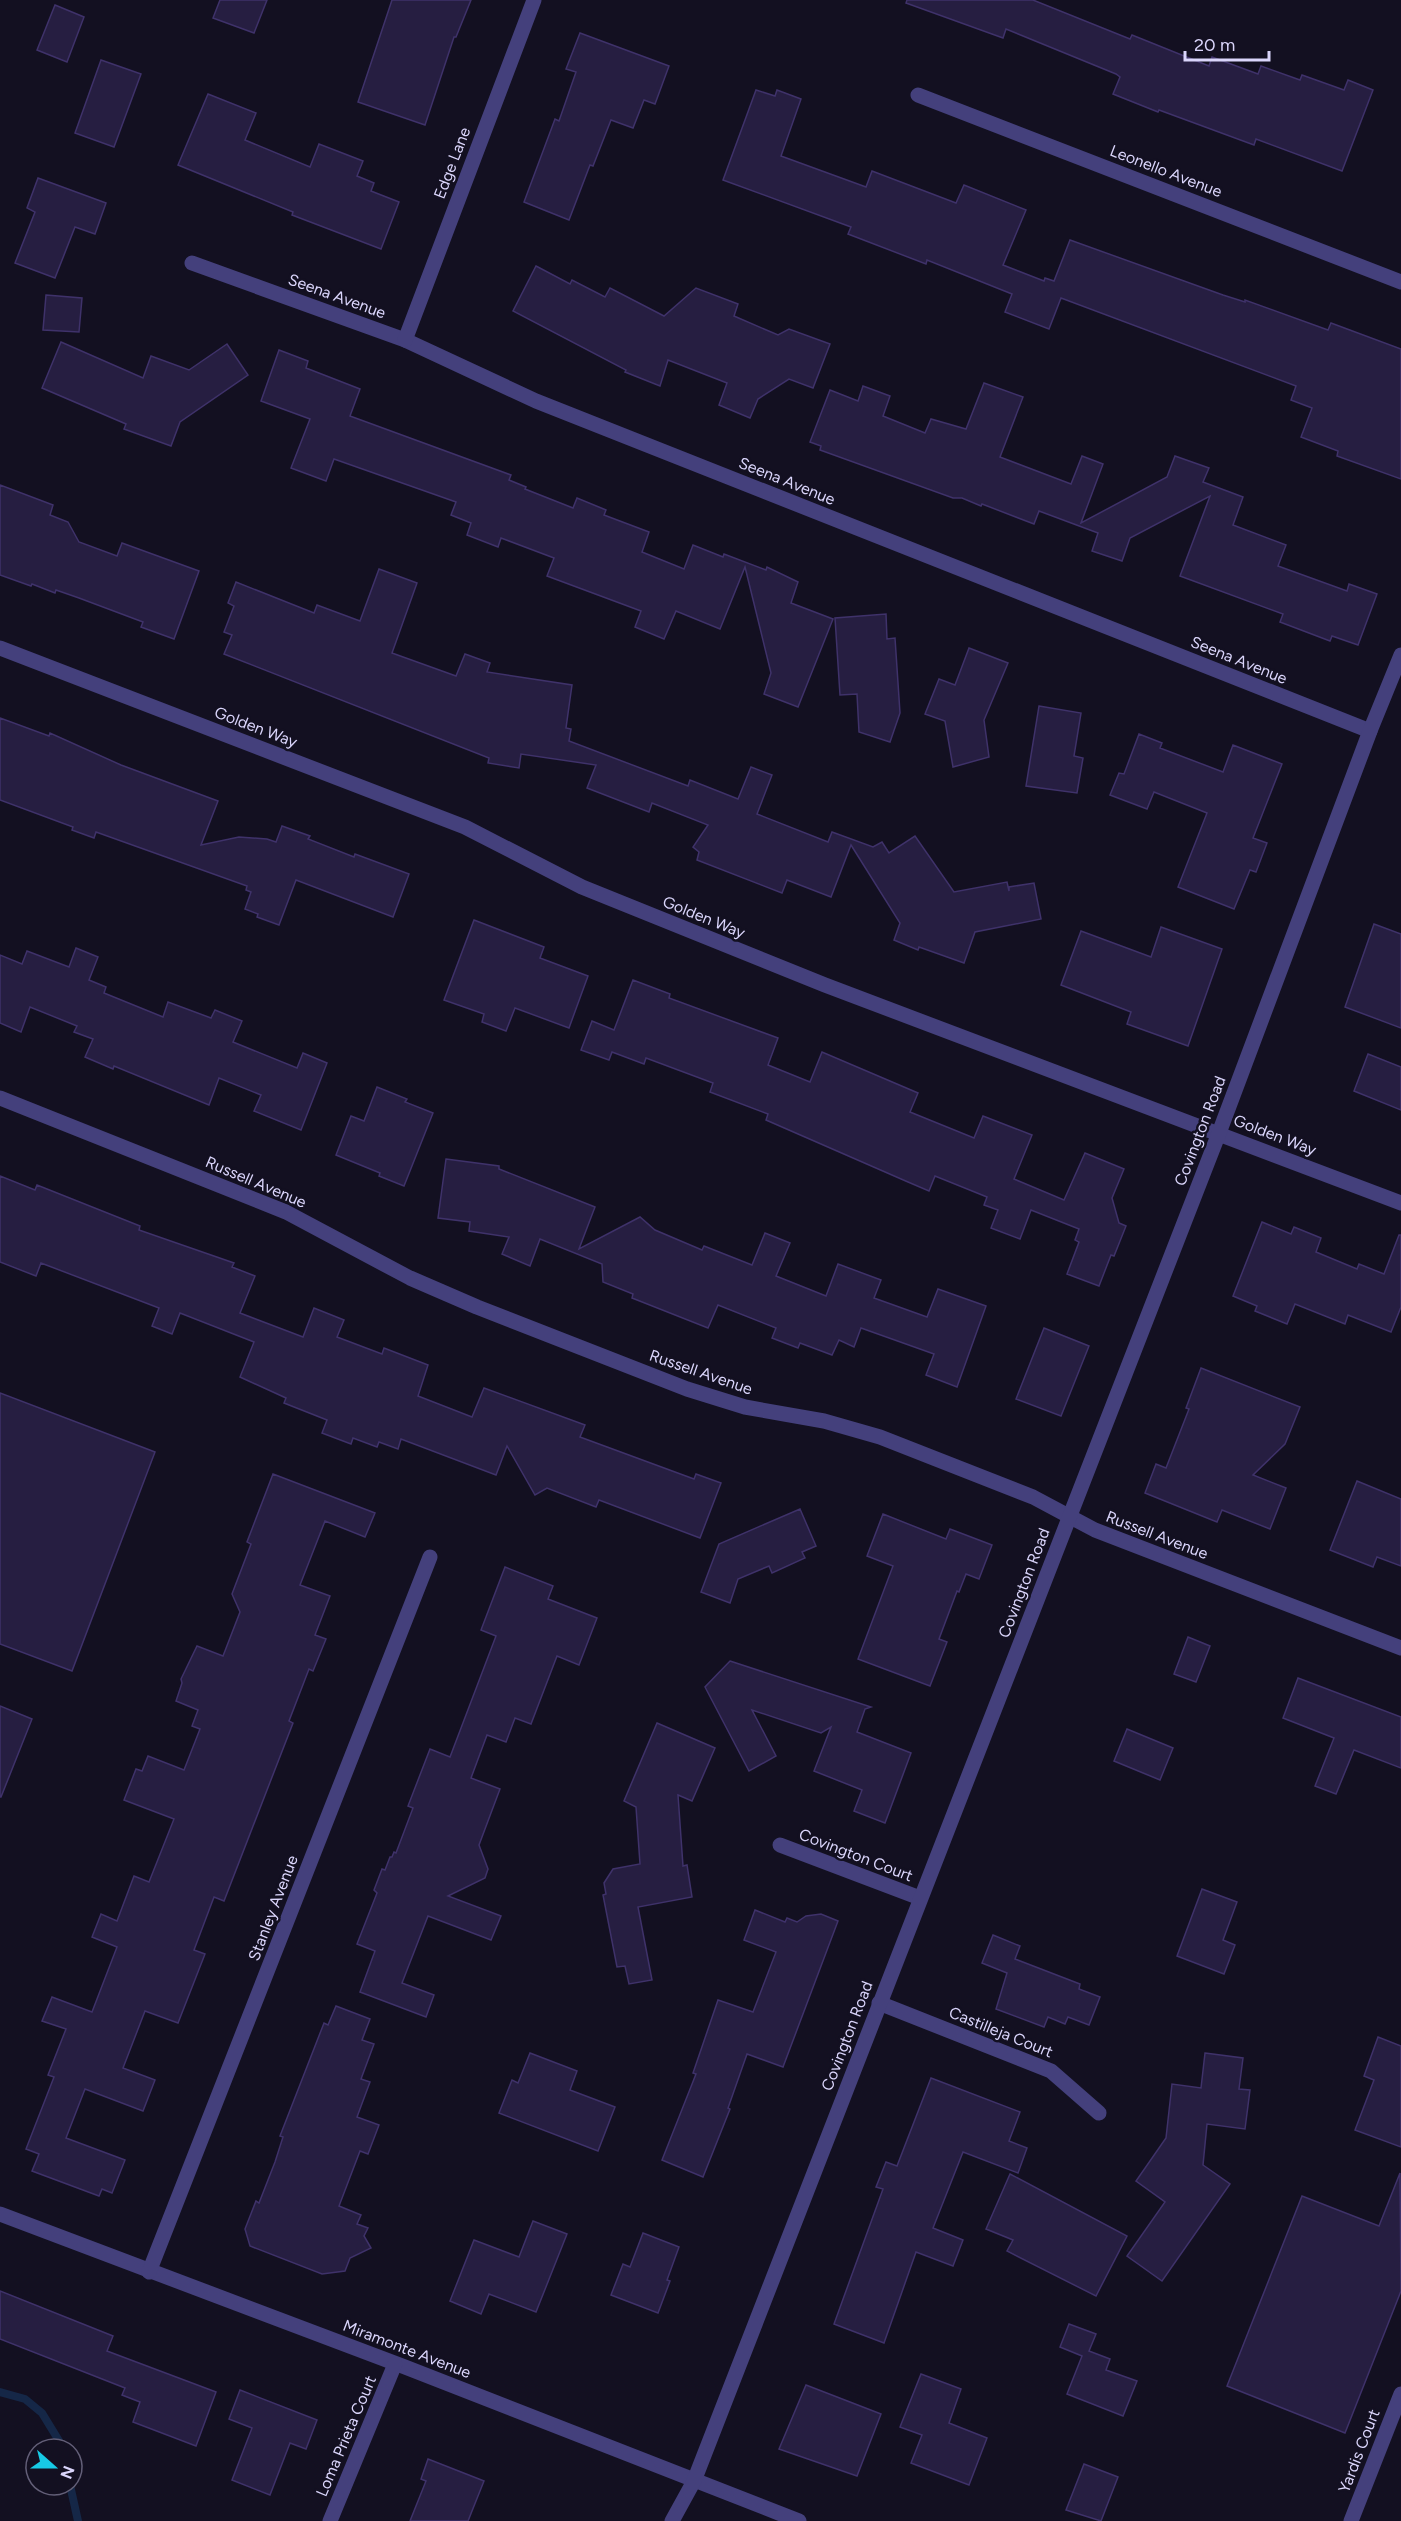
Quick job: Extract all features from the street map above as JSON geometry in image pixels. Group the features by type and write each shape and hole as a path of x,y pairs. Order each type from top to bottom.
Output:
{"street":[{"name":"Edge Lane","path":"405,340 534,0"},
{"name":"Leonello Avenue","path":"918,94 1401,282"},
{"name":"Seena Avenue","path":"192,263 405,340 547,405 1370,731"},
{"name":"Golden Way","path":"0,648 465,827 582,887 814,981 1401,1203"},
{"name":"Covington Road","path":"672,2521 694,2481 1219,1133 1370,731 1401,655"},
{"name":"Russell Avenue","path":"0,1098 286,1212 410,1278 500,1316 687,1389 745,1407 824,1421 880,1437 1033,1497 1095,1530 1401,1648"},
{"name":"Stanley Avenue","path":"150,2272 430,1557"},
{"name":"Covington Court","path":"780,1845 920,1898"},
{"name":"Castilleja Court","path":"879,2003 1051,2071 1099,2112"},
{"name":"Miramonte Avenue","path":"0,2214 799,2521"},
{"name":"Loma Prieta Court","path":"330,2521 395,2364"},
{"name":"Yardis Court","path":"1351,2521 1401,2394"}],"building":[{"path":"220,0 267,0 254,33 213,18"},
{"path":"392,0 471,0 456,37 454,37 425,125 358,102"},
{"path":"907,0 1033,0 1130,39 1132,35 1209,66 1212,57 1258,74 1261,66 1300,80 1302,75 1344,90 1348,80 1373,90 1342,171 1256,139 1254,145 1159,110 1158,112 1113,94 1120,77 1116,74 1006,29 1003,38 906,3"},
{"path":"55,5 84,17 67,62 37,50"},
{"path":"580,33 669,66 655,104 644,100 633,128 611,120 593,166 590,165 569,220 524,202 555,119 559,121 576,72 566,69"},
{"path":"101,60 141,74 114,147 75,133"},
{"path":"756,90 775,96 777,90 801,99 781,156 866,187 872,171 956,203 964,185 1026,210 1003,265 1044,281 1045,278 1054,281 1070,240 1328,330 1331,323 1401,349 1401,479 1337,456 1338,451 1301,437 1312,408 1291,400 1296,386 1061,298 1049,329 1005,312 1012,294 927,260 926,264 848,234 851,227 723,180"},
{"path":"208,94 256,113 245,140 310,167 319,144 363,161 357,176 374,183 371,191 399,202 381,249 292,215 293,212 178,165"},
{"path":"38,178 106,203 95,234 75,227 55,278 15,263 35,212 27,208"},
{"path":"536,266 570,284 572,280 605,297 610,288 664,316 696,288 738,304 734,316 778,335 789,329 830,344 813,388 789,379 758,399 750,418 719,405 727,383 668,360 660,386 625,372 626,370 513,311"},
{"path":"46,295 82,298 79,332 43,330"},
{"path":"61,342 143,378 151,356 189,370 227,344 248,375 180,422 171,446 124,429 126,424 42,388"},
{"path":"279,350 308,361 306,368 360,389 350,416 511,475 509,480 526,487 525,489 573,508 577,498 606,510 604,515 649,532 642,552 684,569 693,545 766,570 767,567 798,582 791,603 833,619 798,707 764,694 771,673 745,567 720,629 676,611 664,639 635,627 641,611 547,576 554,558 501,538 498,547 467,535 471,523 451,515 456,502 334,459 326,481 291,468 310,419 261,401"},
{"path":"984,383 1023,397 1000,457 1071,484 1082,456 1103,464 1081,523 1167,477 1175,456 1209,468 1203,482 1243,497 1233,525 1286,545 1278,566 1347,591 1349,584 1377,594 1358,645 1332,636 1330,641 1280,622 1283,614 1180,576 1210,496 1130,538 1122,561 1092,551 1098,533 1039,511 1034,524 982,504 981,506 962,498 953,498 820,450 821,446 810,442 830,390 858,401 863,386 890,396 883,416 925,433 931,419 966,429"},
{"path":"0,485 53,505 50,515 68,522 79,542 117,556 122,543 199,571 174,639 141,627 143,622 79,598 56,590 55,593 0,575"},
{"path":"379,569 417,583 392,653 456,676 465,654 490,663 487,672 572,685 566,728 571,729 569,741 688,786 690,780 738,799 751,767 772,775 757,814 828,842 832,832 873,847 882,842 889,853 915,836 954,892 1007,882 1009,891 1009,887 1034,883 1041,919 975,932 964,963 919,947 918,950 894,940 900,923 851,845 831,897 787,880 782,893 697,860 699,852 693,847 708,825 652,803 649,812 587,788 596,765 521,754 519,768 488,763 489,758 224,654 232,635 224,632 234,606 228,603 236,582 314,613 317,605 360,621"},
{"path":"886,614 887,639 895,638 900,713 890,742 859,732 857,694 840,695 835,618"},
{"path":"969,648 1008,663 984,720 989,757 953,767 945,721 925,714 939,679 955,685"},
{"path":"1039,706 1081,713 1074,756 1083,758 1077,793 1026,786"},
{"path":"0,718 49,736 50,733 121,765 218,801 201,845 239,837 276,842 282,826 310,836 308,839 354,857 355,854 409,874 393,917 296,880 279,925 257,917 258,914 245,909 251,892 246,890 247,886 96,832 94,838 72,830 73,827 0,800"},
{"path":"1139,734 1162,743 1160,748 1223,772 1233,745 1282,764 1253,838 1267,843 1256,872 1250,870 1234,909 1178,887 1207,813 1154,792 1147,809 1110,795 1119,773 1124,774"},
{"path":"474,920 544,947 540,958 588,976 569,1028 515,1008 506,1031 482,1022 484,1014 444,1000"},
{"path":"1374,924 1401,934 1401,1028 1345,1007"},
{"path":"1161,927 1222,949 1188,1046 1127,1024 1131,1012 1061,985 1081,931 1151,957"},
{"path":"76,948 98,957 89,980 106,987 104,993 163,1017 168,1002 211,1018 215,1010 242,1021 233,1042 297,1068 303,1053 327,1063 301,1130 254,1111 261,1095 219,1078 209,1105 114,1066 113,1069 85,1057 93,1039 74,1032 77,1026 30,1007 21,1032 0,1023 0,955 22,964 27,951 69,967"},
{"path":"633,980 670,994 669,998 778,1038 768,1065 810,1082 822,1052 918,1093 910,1112 974,1138 983,1116 1032,1135 1014,1179 1064,1200 1085,1153 1124,1169 1112,1198 1119,1223 1126,1226 1099,1286 1067,1274 1079,1242 1075,1240 1079,1229 1031,1210 1020,1239 991,1228 998,1210 984,1205 987,1197 935,1176 929,1191 766,1120 768,1114 710,1092 713,1083 646,1058 644,1064 612,1052 609,1060 581,1050 592,1021 614,1030"},
{"path":"1368,1054 1401,1067 1401,1110 1354,1091"},
{"path":"377,1087 407,1099 405,1102 433,1113 404,1186 379,1176 380,1173 336,1155 351,1116 364,1121"},
{"path":"446,1159 499,1166 499,1169 595,1207 579,1249 640,1217 655,1230 702,1250 704,1246 752,1265 765,1233 790,1243 776,1276 826,1296 838,1264 881,1280 874,1298 927,1317 938,1289 986,1306 957,1387 926,1375 934,1354 861,1328 854,1347 839,1340 832,1355 800,1343 798,1348 772,1338 776,1328 718,1305 708,1328 632,1298 633,1294 603,1282 602,1264 540,1239 530,1266 502,1254 509,1237 469,1231 470,1222 438,1218"},
{"path":"0,1176 35,1190 37,1185 140,1226 139,1230 234,1263 232,1267 255,1276 240,1313 303,1337 314,1308 344,1320 337,1337 382,1354 384,1348 428,1365 418,1396 472,1417 484,1388 585,1425 580,1437 694,1479 696,1474 721,1483 700,1538 599,1500 596,1507 547,1488 535,1495 507,1446 496,1475 401,1439 398,1449 379,1442 377,1447 353,1438 351,1444 322,1433 327,1420 284,1403 286,1398 240,1377 254,1342 180,1313 172,1334 152,1326 159,1308 41,1263 36,1276 0,1262"},
{"path":"1262,1222 1291,1234 1294,1227 1321,1238 1316,1252 1357,1269 1359,1264 1384,1274 1399,1235 1401,1235 1401,1307 1391,1332 1348,1315 1345,1324 1295,1304 1287,1324 1255,1311 1257,1306 1233,1296"},
{"path":"1044,1328 1089,1346 1061,1416 1016,1399"},
{"path":"1201,1368 1300,1407 1285,1444 1253,1475 1286,1488 1270,1529 1222,1510 1217,1522 1145,1493 1156,1464 1166,1468 1189,1409 1186,1408"},
{"path":"0,1393 155,1452 72,1671 0,1644"},
{"path":"273,1474 375,1513 365,1537 325,1521 300,1585 330,1596 315,1635 326,1639 313,1671 309,1669 289,1721 293,1723 224,1901 214,1897 194,1950 205,1954 178,2023 145,2011 123,2068 155,2080 143,2111 85,2089 66,2138 125,2160 112,2193 102,2189 99,2196 32,2171 39,2154 26,2149 54,2077 48,2075 66,2029 42,2021 52,1997 92,2012 117,1947 92,1937 101,1914 117,1921 134,1876 149,1882 174,1819 124,1800 136,1769 142,1771 148,1756 184,1770 200,1729 192,1726 198,1710 176,1701 182,1683 181,1679 197,1646 223,1656 240,1612 232,1594 251,1544 247,1542"},
{"path":"1357,1481 1401,1499 1401,1566 1377,1557 1373,1567 1330,1550"},
{"path":"800,1509 816,1546 802,1552 805,1558 772,1573 769,1566 738,1579 730,1603 701,1592 719,1544"},
{"path":"883,1514 946,1539 950,1529 992,1545 979,1579 966,1574 959,1592 957,1591 939,1639 947,1642 930,1686 858,1659 893,1566 867,1556"},
{"path":"505,1567 553,1586 548,1599 597,1618 579,1665 557,1656 531,1724 515,1718 506,1742 487,1735 471,1778 500,1789 479,1845 488,1869 485,1878 448,1896 501,1916 491,1940 428,1916 402,1983 434,1995 426,2017 360,1992 375,1951 357,1944 377,1893 374,1890 382,1869 385,1870 390,1857 394,1852 396,1853 413,1808 408,1806 430,1749 450,1757 496,1636 481,1630"},
{"path":"1188,1637 1210,1646 1196,1682 1174,1674"},
{"path":"730,1661 871,1707 865,1709 857,1732 911,1753 885,1823 854,1811 862,1790 814,1771 831,1727 821,1733 752,1710 776,1756 749,1771 705,1687"},
{"path":"1298,1678 1401,1717 1401,1768 1354,1750 1336,1794 1315,1786 1334,1738 1283,1718"},
{"path":"0,1706 32,1719 1,1797 0,1797"},
{"path":"657,1723 715,1748 692,1801 678,1795 683,1866 687,1865 692,1897 638,1907 652,1980 629,1984 625,1966 617,1967 603,1895 606,1894 604,1883 613,1869 640,1864 636,1807 624,1801"},
{"path":"1127,1729 1173,1748 1160,1780 1114,1761"},
{"path":"1202,1889 1237,1902 1223,1940 1235,1945 1224,1974 1177,1956"},
{"path":"755,1910 785,1922 787,1918 797,1922 806,1916 821,1914 838,1921 783,2067 747,2054 728,2108 730,2109 703,2177 662,2160 696,2074 693,2073 718,2000 753,2012 776,1952 744,1940"},
{"path":"993,1935 1020,1946 1015,1959 1080,1984 1079,1989 1100,1997 1089,2025 1068,2017 1065,2024 1048,2017 1044,2027 996,2009 1007,1973 982,1963"},
{"path":"336,2006 370,2019 362,2040 374,2044 361,2079 370,2082 357,2117 379,2125 368,2154 360,2151 339,2206 361,2215 357,2224 368,2228 364,2236 371,2248 350,2258 345,2271 322,2274 250,2246 245,2229 256,2201 259,2203 275,2162 283,2137 280,2136 324,2023 328,2025"},
{"path":"1378,2037 1401,2046 1401,2147 1355,2130 1374,2080 1364,2076"},
{"path":"530,2053 577,2071 570,2090 615,2107 598,2151 499,2113 512,2080 518,2083"},
{"path":"1205,2053 1243,2058 1239,2089 1250,2090 1245,2129 1207,2124 1203,2165 1230,2184 1162,2281 1127,2256 1165,2202 1136,2181 1166,2138 1172,2084 1201,2088"},
{"path":"931,2078 1020,2112 1009,2141 1027,2148 1018,2173 963,2152 933,2228 963,2240 953,2266 916,2252 884,2343 834,2324 883,2189 876,2187 886,2162 897,2166"},
{"path":"1400,2173 1401,2291 1345,2433 1227,2386 1302,2196 1379,2226"},
{"path":"1010,2174 1127,2236 1096,2296 1007,2251 1013,2240 986,2229"},
{"path":"533,2221 567,2234 536,2312 489,2294 481,2314 450,2301 474,2240 519,2257"},
{"path":"643,2233 679,2247 658,2313 611,2295 623,2264 630,2267"},
{"path":"0,2291 113,2336 107,2351 216,2392 196,2446 133,2422 140,2402 122,2395 125,2388 0,2339"},
{"path":"1069,2324 1096,2334 1089,2351 1110,2359 1106,2370 1137,2381 1123,2416 1067,2394 1082,2356 1060,2347"},
{"path":"921,2374 961,2389 949,2423 987,2438 969,2485 911,2463 922,2435 900,2427"},
{"path":"806,2385 881,2414 857,2476 779,2449"},
{"path":"240,2390 317,2420 306,2449 290,2443 270,2495 232,2480 252,2428 229,2419"},
{"path":"428,2459 484,2481 468,2521 410,2521 426,2481 421,2479"},
{"path":"1084,2464 1118,2477 1101,2521 1066,2510"}],"waterway":[{"path":"0,2392 25,2399 42,2413 57,2437"},
{"path":"73,2497 78,2521"}]}
